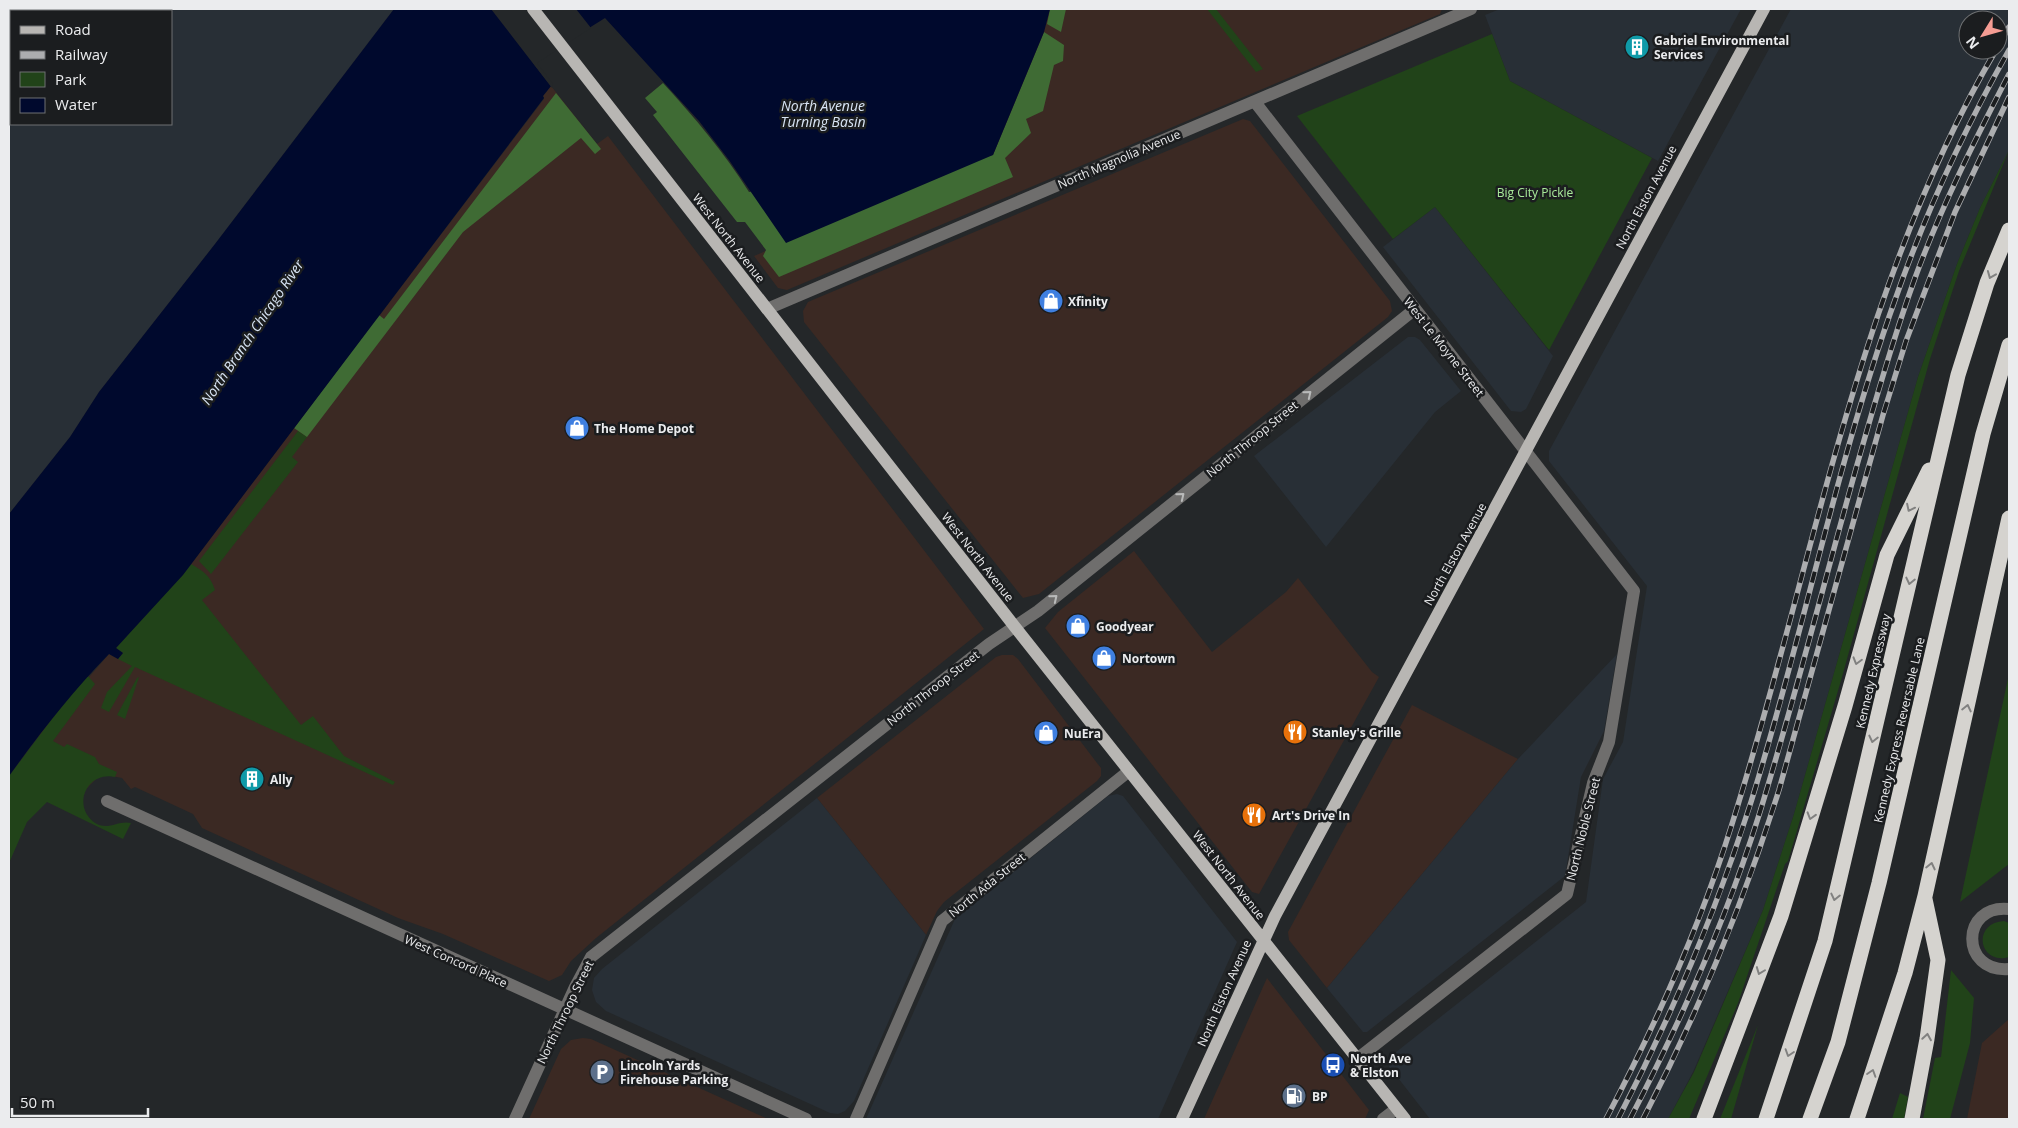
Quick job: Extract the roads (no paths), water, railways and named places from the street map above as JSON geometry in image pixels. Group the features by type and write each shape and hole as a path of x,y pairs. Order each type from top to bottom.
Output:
{"highway":[{"name":"Kennedy Expressway","path":"1766,1119 1825,941 1914,563 1939,448 1958,375 1987,283 2009,230"},
{"name":"Kennedy Express Reversable Lane","path":"1810,1119 1838,1042 1880,883 1983,434 2009,345"},
{"path":"1704,1119 1781,916 1845,706 1887,555 1939,448"},
{"path":"1857,1119 1905,973 1925,896 2009,518"},
{"path":"1912,1119 1927,1039 1938,960 1925,896"}],"main road":[{"name":"West North Avenue","path":"533,9 1015,627 1405,1119"},
{"name":"North Elston Avenue","path":"1182,1119 1263,941 1353,768 1526,452 1560,385 1764,9"}],"street":[{"name":"North Magnolia Avenue","path":"767,309 1471,9"},
{"name":"West Le Moyne Street","path":"1255,102 1634,591"},
{"name":"North Throop Street","path":"515,1119 564,1010 591,957 989,644 1015,627 1415,309"},
{"name":"North Noble Street","path":"1357,1059 1567,894 1593,783 1609,742 1634,591"},
{"name":"North Ada Street","path":"856,1119 942,921 1129,770"},
{"name":"West Concord Place","path":"107,801 806,1119"},
{"path":"2006,906 1992,910 1978,921 1973,929 1973,947 1983,962 1990,967 2009,968"},
{"path":"1383,1119 1396,1109"}],"water":[{"path":"394,9 1050,9 1044,32 993,155 786,243 729,160 699,121 605,18 533,63 551,86 543,96 544,98 183,575 116,648 123,653 118,659 109,654 95,668 32,744 9,776 9,514 70,437 99,392 215,244"}],"railway":[{"path":"1618,1119 1656,1042 1708,924 1751,802 1770,739 1855,424 1895,300 1919,236 1946,173 1976,111 2009,50"},
{"path":"1606,1119 1676,974 1706,900 1732,824 1761,726 1842,429 1873,331 1907,235 1948,141 1991,60"},
{"path":"1630,1119 1685,1007 1732,893 1759,815 1864,441 1907,301 1947,200 2009,74"},
{"path":"1643,1119 1701,998 1750,875 1779,790 1883,415 1906,341 1955,212 2009,97"}],"place":[{"name":"Gabriel Environmental Services","path":"1637,47"},
{"name":"Xfinity","path":"1051,301"},
{"name":"The Home Depot","path":"577,428"},
{"name":"Goodyear","path":"1078,626"},
{"name":"Nortown","path":"1104,658"},
{"name":"Stanley's Grille","path":"1295,732"},
{"name":"NuEra","path":"1046,733"},
{"name":"Ally","path":"252,779"},
{"name":"Art's Drive In","path":"1254,815"},
{"name":"North Ave & Elston","path":"1333,1065"},
{"name":"Lincoln Yards Firehouse Parking","path":"602,1072"},
{"name":"BP","path":"1294,1096"}],"water label":[{"name":"North Avenue Turning Basin","path":"823,114"},
{"name":"North Branch Chicago River","path":"252,332"}],"park label":[{"name":"Big City Pickle","path":"1535,192"}]}
